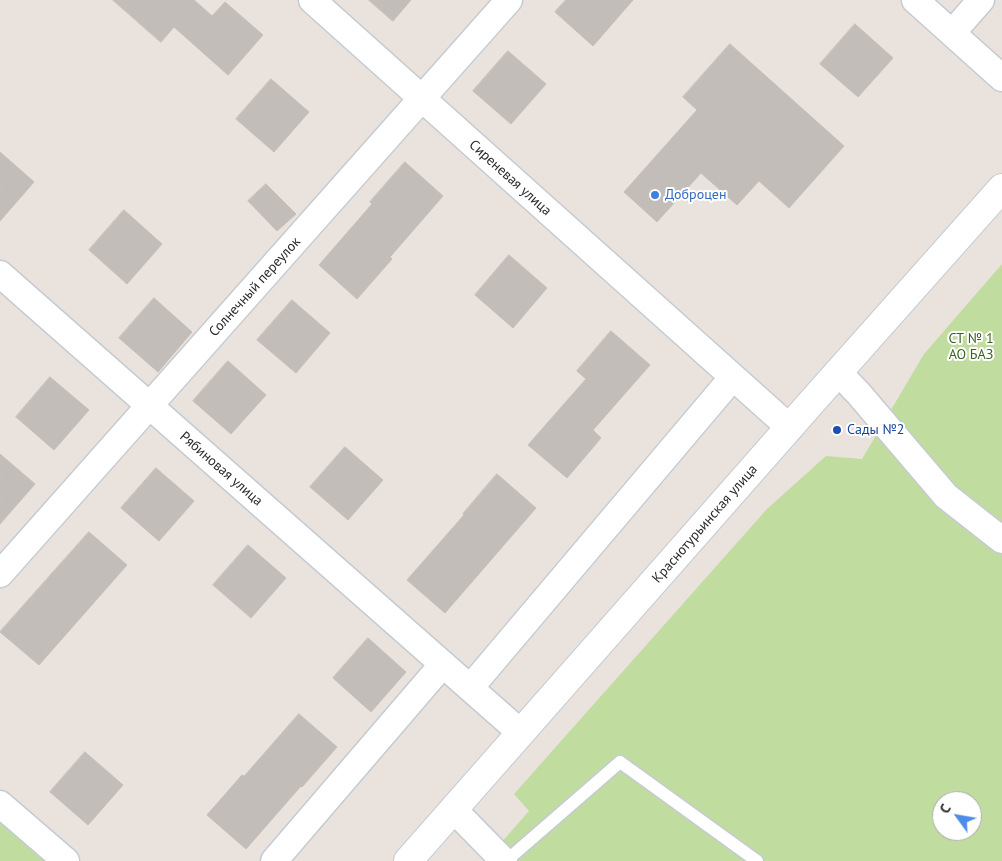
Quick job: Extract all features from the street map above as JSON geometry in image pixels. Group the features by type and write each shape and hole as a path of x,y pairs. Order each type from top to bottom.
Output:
{"main road":[{"name":"Краснотурьинская улица","path":"408,861 1002,188"}],"street":[{"name":"Сиреневая улица","path":"312,0 790,428"},
{"name":"Солнечный переулок","path":"0,574 509,0"},
{"path":"915,0 1002,78"},
{"path":"961,41 981,0"},
{"name":"Рябиновая улица","path":"0,274 520,733"},
{"path":"839,373 946,496 1002,540"},
{"path":"470,688 733,377"},
{"path":"274,861 442,664"},
{"path":"0,804 66,861"},
{"path":"454,809 505,861"}],"lane":[{"path":"505,861 620,762 757,861"}],"green space":[{"name":"СТ № 1 АО БАЗ","path":"1002,264 1002,861 485,861 529,811 514,794 767,509 826,456 862,459 924,354"},
{"path":"0,821 46,861 0,861"}],"building":[{"path":"113,0 194,0 212,16 225,2 263,35 228,75 174,27 161,42"},
{"path":"369,0 411,0 393,21"},
{"path":"566,0 633,0 593,46 555,12"},
{"path":"855,24 893,58 858,97 820,64"},
{"path":"730,44 844,146 789,208 759,181 737,205 701,173 657,222 624,192 697,110 683,97"},
{"path":"508,51 546,84 511,124 473,91"},
{"path":"271,79 309,112 274,152 236,119"},
{"path":"0,152 34,182 0,221"},
{"path":"405,162 443,196 390,257 392,259 357,299 319,265 372,204 370,202"},
{"path":"266,184 296,214 277,231 248,201"},
{"path":"124,210 162,244 127,284 89,250"},
{"path":"509,255 547,288 513,328 475,295"},
{"path":"154,298 192,332 158,372 119,338"},
{"path":"292,300 330,333 296,373 257,340"},
{"path":"611,331 650,365 593,430 601,438 567,478 528,445 586,379 577,371"},
{"path":"228,361 266,395 231,434 193,401"},
{"path":"50,377 89,410 54,450 16,417"},
{"path":"345,447 383,480 348,520 310,487"},
{"path":"0,454 35,484 0,524"},
{"path":"156,468 194,501 159,541 121,508"},
{"path":"497,474 536,508 445,613 407,580"},
{"path":"89,532 127,565 39,665 0,632"},
{"path":"248,545 286,578 251,618 213,585"},
{"path":"368,638 406,672 371,712 333,678"},
{"path":"299,714 337,747 246,849 207,815"},
{"path":"85,752 123,785 88,825 50,792"}],"place":[{"name":"Доброцен","path":"655,195"},
{"name":"Сады №2","path":"837,430"}]}
